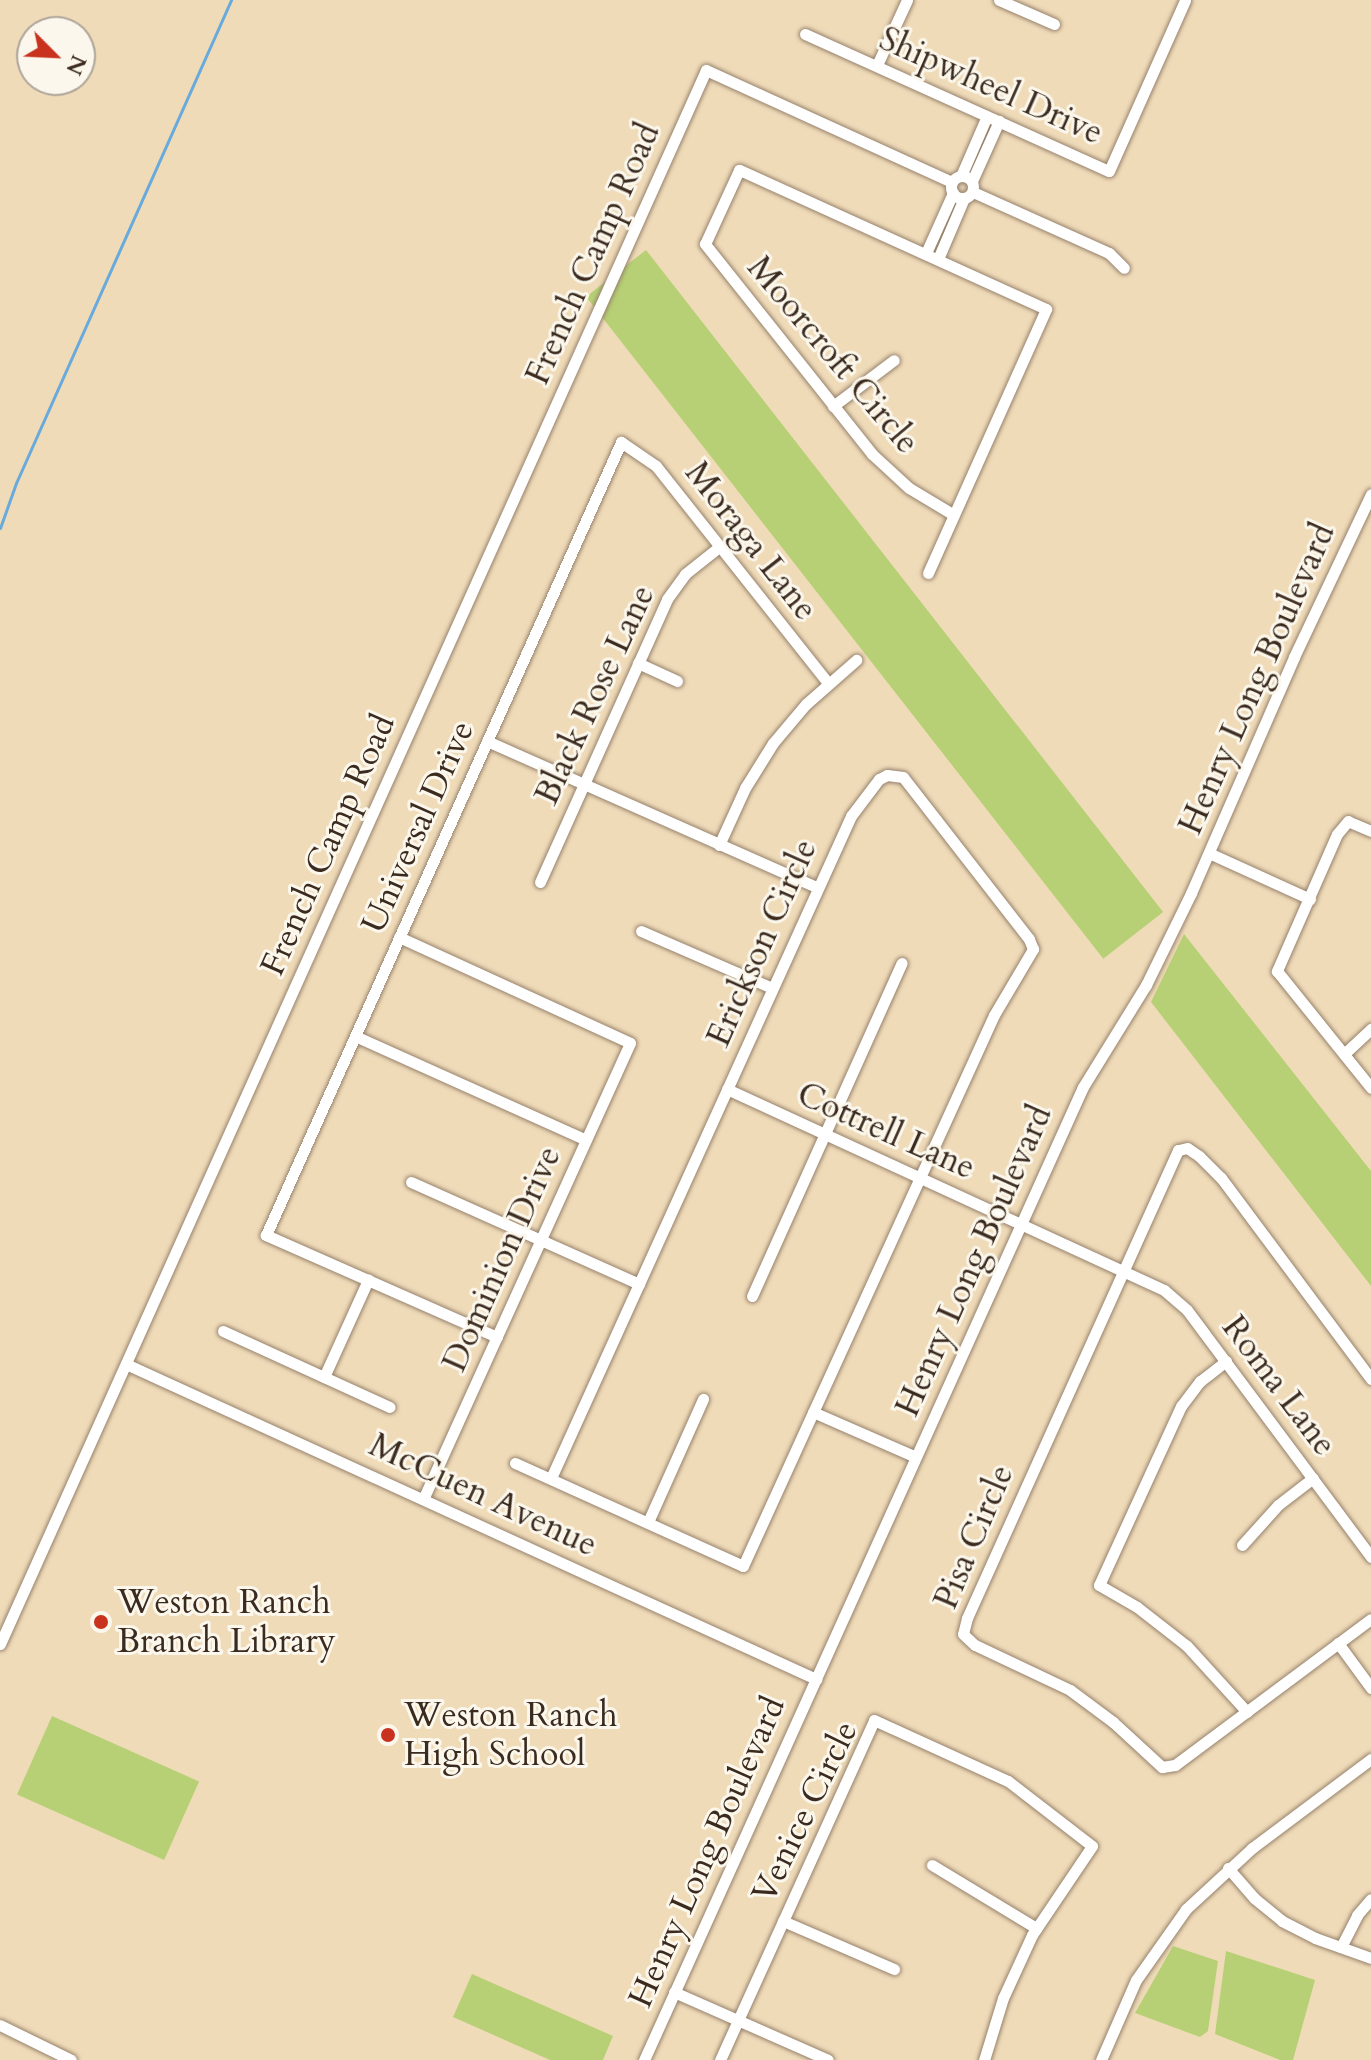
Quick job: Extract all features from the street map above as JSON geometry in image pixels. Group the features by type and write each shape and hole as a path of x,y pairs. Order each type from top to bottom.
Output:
{"street":[{"path":"877,65 907,0"},
{"path":"999,0 1054,24"},
{"name":"Shipwheel Drive","path":"805,34 1109,171 1185,0"},
{"name":"French Camp Road","path":"0,1644 706,70 962,187"},
{"path":"926,253 962,187 993,118"},
{"name":"Moorcroft Circle","path":"739,170 938,259 1046,309 954,515 890,472 833,406 705,244 739,170"},
{"path":"938,259 962,187"},
{"path":"962,187 1109,253 1124,268"},
{"path":"833,406 894,360"},
{"name":"Moraga Lane","path":"621,442 656,466 828,683"},
{"name":"Universal Drive","path":"368,1280 266,1235 621,442"},
{"name":"Henry Long Boulevard","path":"644,2060 1083,1087 1146,985 1371,494"},
{"path":"928,573 954,515"},
{"name":"Black Rose Lane","path":"540,882 675,586 719,547"},
{"path":"719,845 758,765 789,723 828,683 856,660"},
{"path":"638,663 677,681"},
{"path":"487,741 818,888"},
{"name":"Erickson Circle","path":"895,774 909,782 1029,939 1033,949 994,1015 743,1566 551,1478 818,888 859,801 879,779 895,774"},
{"path":"1371,831 1348,821 1337,834 1277,971 1371,1088"},
{"path":"1209,853 1310,899"},
{"path":"641,931 772,988"},
{"name":"Dominion Drive","path":"399,937 630,1043 424,1498"},
{"path":"752,1296 902,963"},
{"path":"1344,1054 1371,1029"},
{"path":"355,1036 586,1140"},
{"name":"Cottrell Lane","path":"727,1089 1022,1222"},
{"name":"Pisa Circle","path":"1371,1379 1221,1178 1187,1148 1178,1150 967,1618 963,1634 975,1645 1070,1690 1113,1722 1162,1767 1175,1765 1371,1619"},
{"path":"411,1182 639,1284"},
{"path":"1022,1222 1124,1270"},
{"name":"Roma Lane","path":"1124,1270 1177,1300 1371,1557"},
{"path":"324,1377 368,1280 497,1337"},
{"path":"223,1331 390,1407"},
{"path":"1226,1361 1200,1381 1181,1406 1099,1585 1137,1607 1187,1646 1247,1712"},
{"name":"McCuen Avenue","path":"126,1364 816,1679"},
{"path":"648,1522 703,1399"},
{"path":"813,1412 916,1457"},
{"path":"515,1463 551,1478"},
{"path":"1242,1545 1278,1505 1313,1478"},
{"path":"1338,1643 1371,1688"},
{"name":"Venice Circle","path":"720,2060 874,1720 1008,1781 1092,1846 1036,1928 1003,1998 984,2060"},
{"path":"1101,2060 1122,2007 1152,1954 1186,1909 1228,1868 1371,1759"},
{"path":"932,1865 1036,1928"},
{"path":"1228,1868 1254,1898 1282,1921 1371,1958"},
{"path":"1341,1947 1357,1915 1371,1899"},
{"path":"783,1921 894,1969"},
{"path":"674,1992 828,2060"},
{"path":"0,2025 71,2060"}],"green space":[{"path":"646,250 1163,912 1103,959 586,297"},
{"path":"1184,934 1371,1171 1371,1286 1151,1002"},
{"path":"52,1716 199,1781 164,1860 17,1795"},
{"path":"1173,1946 1218,1961 1208,2031 1200,2037 1135,2013"},
{"path":"1226,1951 1315,1980 1293,2060 1280,2060 1215,2034"},
{"path":"472,1974 613,2036 603,2060 550,2060 453,2017"}],"waterway":[{"path":"0,528 16,483 231,0"}],"place":[{"name":"Weston Ranch Branch Library","path":"101,1622"},
{"name":"Weston Ranch High School","path":"388,1735"}]}
